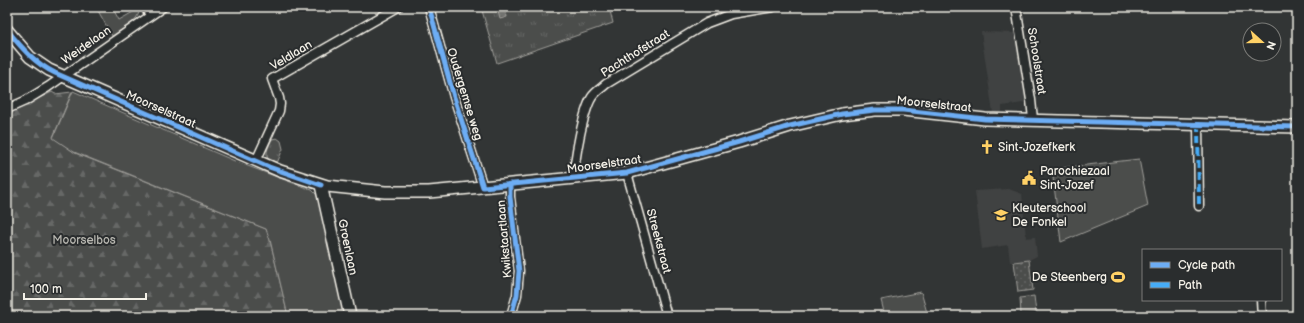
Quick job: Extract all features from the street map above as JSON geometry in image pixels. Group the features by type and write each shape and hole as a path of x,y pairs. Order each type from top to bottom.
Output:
{"street":[{"path":"145,7 150,15"},
{"name":"Weidelaan","path":"7,110 25,101 163,7"},
{"name":"Veldlaan","path":"256,161 280,104 272,79 398,7"},
{"name":"Oudergemse weg","path":"429,7 454,97 483,187"},
{"name":"Pachthofstraat","path":"574,179 574,164 585,117 590,101 596,92 606,84 707,23 731,14 773,7"},
{"name":"Schoolstraat","path":"1016,7 1033,119"},
{"name":"Moorselstraat","path":"7,30 30,57 42,66 62,76 256,161 286,173 337,188 397,192 429,192 627,173 731,145 790,126 861,111 902,110 976,118 1297,127"},
{"path":"1198,124 1199,206"},
{"name":"Streekstraat","path":"627,173 666,316"},
{"name":"Groenlaan","path":"321,184 350,316"},
{"name":"Kwikstaartlaan","path":"510,184 510,197 519,271 517,295 511,316"},
{"path":"1261,301 1262,316"}],"shaded area":[{"path":"505,7 507,17 500,19 497,8"},
{"path":"981,32 1017,33 1029,102 1002,106 1002,112 993,113"},
{"name":"Kleuterschool De Fonkel","path":"1009,189 1022,194 1026,238 1035,237 1037,256 1029,260 1010,262 1008,245 982,249 975,191"}],"green space":[{"path":"96,7 112,7 119,20 133,12 130,7 139,7 139,12 130,24 112,36"},
{"path":"481,7 609,7 613,23 497,63"},
{"path":"73,91 237,162 312,190 316,194 319,201 344,316 288,316 266,229 74,152 53,138"},
{"name":"Moorselbos","path":"52,92 55,94 72,92 53,137 75,153 266,229 288,316 7,316 7,113"},
{"path":"277,138 281,141 283,149 277,163 268,159 267,154 272,139"},
{"path":"1139,159 1148,206 1061,242 1052,169"},
{"path":"1029,260 1033,290 1018,292 1014,262"},
{"path":"921,292 928,316 885,316 881,300"},
{"path":"1034,296 1036,313 1021,315 1020,298"}],"marked path":[{"path":"1198,124 1199,206"}],"cycle path":[{"path":"429,7 454,97 483,187 627,173 739,142 790,126 842,114 875,110 903,110 985,119 1297,127"},
{"path":"7,30 34,59 55,73 269,167 321,185"},
{"path":"510,184 510,197 519,271 517,295 511,316"}],"place":[{"name":"Sint-Jozefkerk","path":"987,147"},
{"name":"Parochiezaal Sint-Jozef","path":"1029,178"},
{"name":"Kleuterschool De Fonkel","path":"1001,215"},
{"name":"De Steenberg","path":"1118,277"}]}
